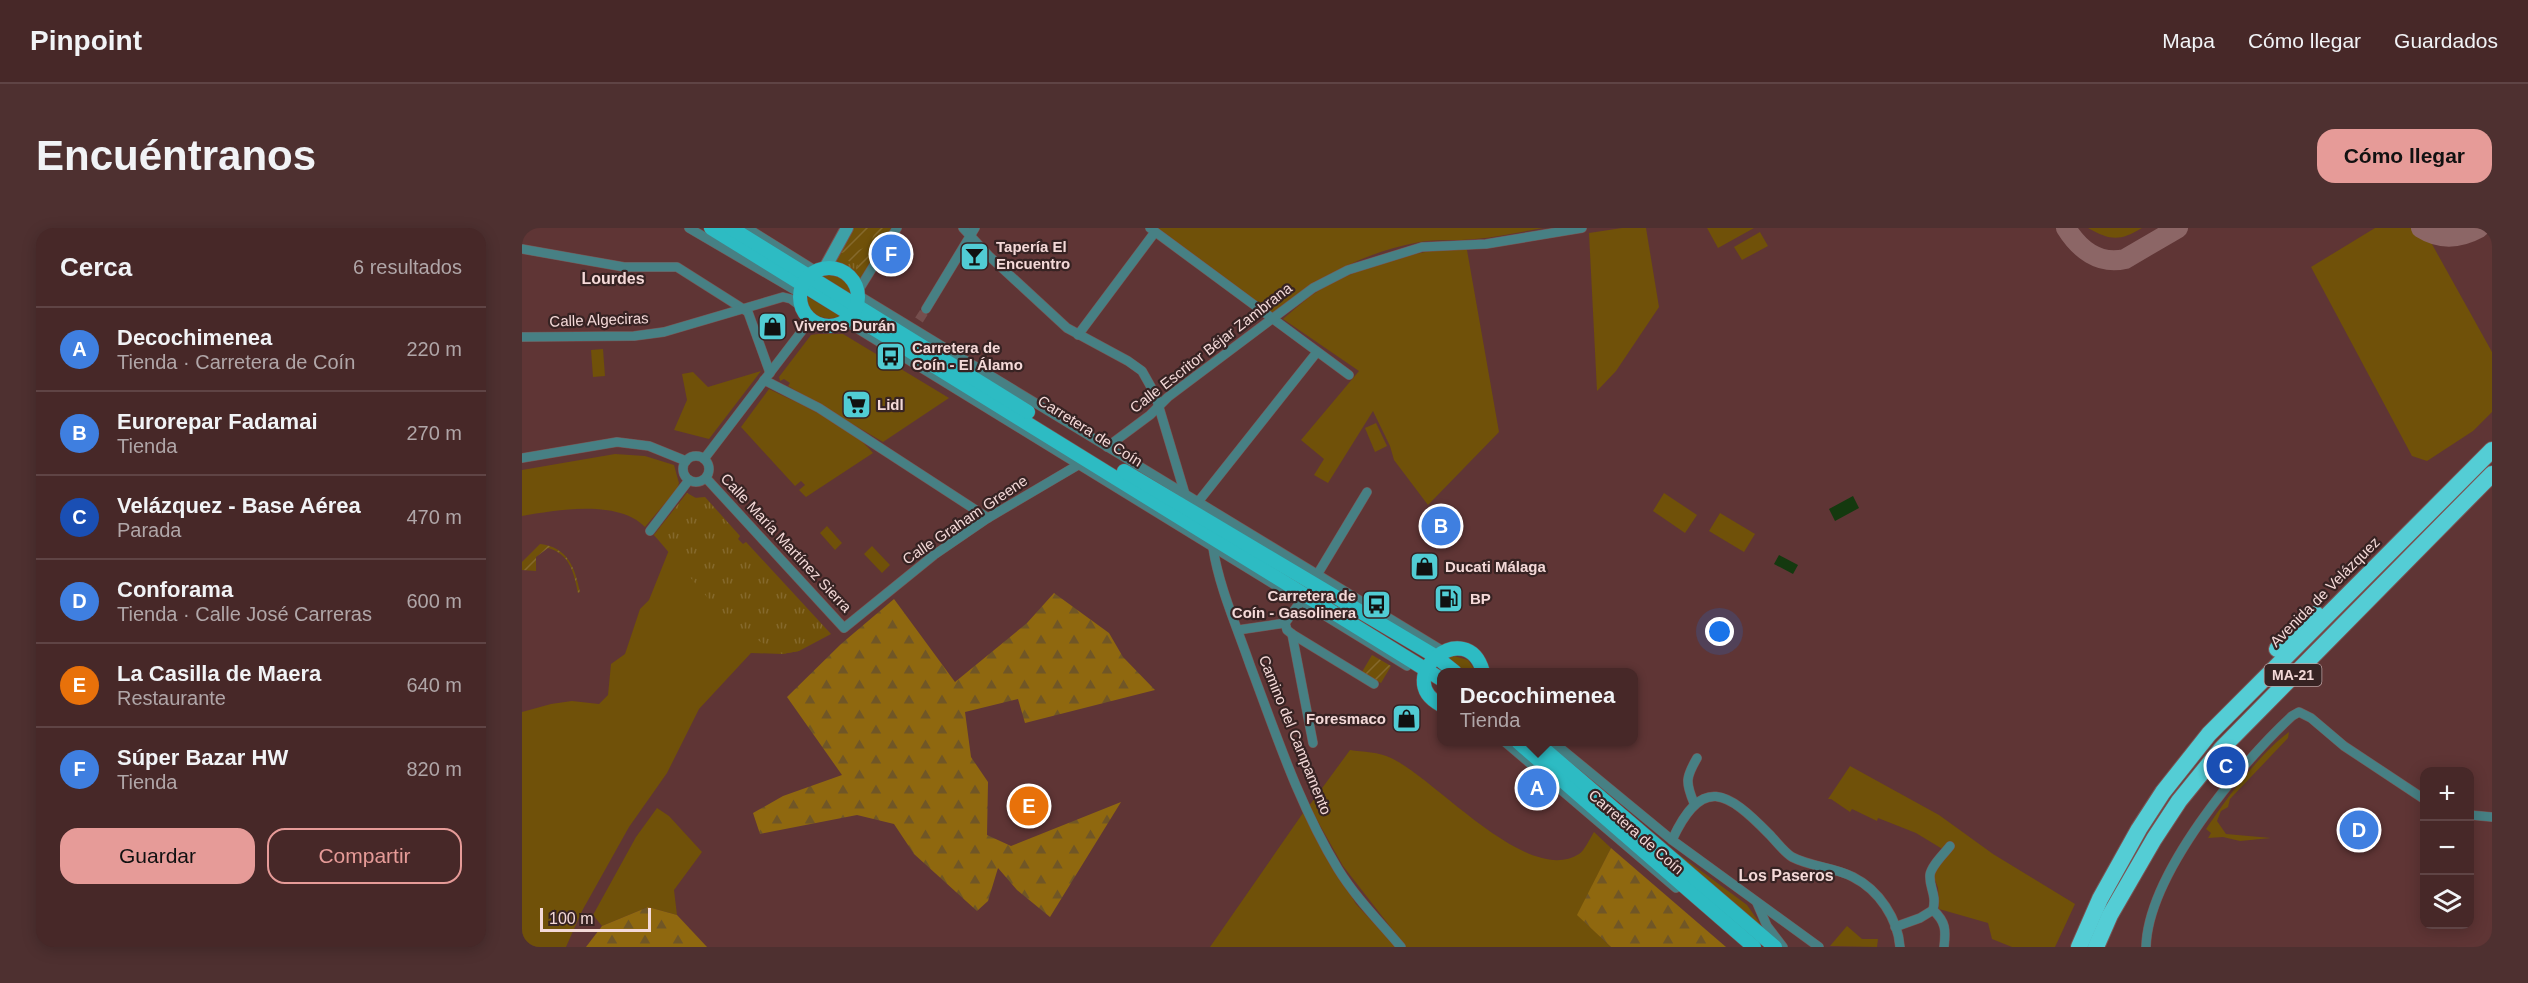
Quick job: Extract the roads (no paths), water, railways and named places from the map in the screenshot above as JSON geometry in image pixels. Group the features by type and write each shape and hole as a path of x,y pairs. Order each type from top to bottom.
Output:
{"highway":[{"name":"Avenida de Velázquez","path":"2083,945 2100,899 2139,829 2163,792 2209,734 2492,450"},
{"name":"Avenida de Velázquez","path":"2083,945 2121,897 2167,820 2222,748 2492,474"},
{"path":"2104,947 2117,918 2121,897"}],"main road":[{"path":"711,228 811,278 835,268 848,275 854,305"},
{"path":"731,228 1437,677"},
{"path":"811,278 802,307 811,319 827,326 854,305"},
{"name":"Carretera de Coín","path":"854,305 1083,447 1439,654"},
{"path":"1437,701 1430,695 1426,672 1439,654 1459,649 1478,660 1481,668"},
{"path":"1439,654 1451,668"},
{"path":"1524,746 1754,947"},
{"path":"1542,746 1774,947"}],"street":[{"path":"688,228 811,278"},
{"path":"747,228 811,278"},
{"path":"811,278 847,228"},
{"path":"897,228 854,305 1078,465 1301,601 1426,672"},
{"name":"Calle Escritor Béjar Zambrana","path":"1107,447 1168,397 1313,288 1348,270 1422,247 1486,244 1581,228"},
{"path":"926,309 970,230 1067,328 1142,371 1152,386 1185,494"},
{"path":"1078,335 1152,230 1349,375"},
{"path":"522,249 624,267 677,267 745,309 767,376 988,518"},
{"name":"Calle Algeciras","path":"522,337 644,335 689,327 783,297 791,299 802,307"},
{"name":"Carretera de Coín","path":"854,305 917,325 1107,447 1317,575 1439,654"},
{"path":"704,459 811,319"},
{"path":"1198,502 1317,352"},
{"path":"522,458 626,442 650,446 686,461 696,457 704,459"},
{"path":"689,480 699,482 706,478 709,470 704,459"},
{"path":"686,461 683,469 689,480"},
{"name":"Calle Graham Greene","path":"844,628 934,555 988,518 1078,465"},
{"name":"Calle María Martínez Sierra","path":"706,478 844,628"},
{"path":"650,531 689,480"},
{"path":"1317,575 1366,492"},
{"name":"Camino del Campamento","path":"1213,548 1215,564 1238,630 1282,753 1307,813 1338,869 1362,904 1401,947"},
{"path":"1238,630 1285,623 1301,601"},
{"path":"1285,623 1287,630 1292,634 1374,684"},
{"path":"1292,634 1313,743"},
{"path":"2146,947 2146,936 2157,900 2198,825 2225,787 2292,716 2300,712 2304,714 2344,746 2420,796"},
{"name":"Carretera de Coín","path":"1511,746 1747,947"},
{"name":"Carretera de Coín","path":"1559,746 1672,840 1819,947"},
{"path":"1694,803 1688,788 1687,776 1697,758"},
{"path":"1672,840 1682,819 1694,803 1712,795 1729,798 1753,817 1791,856 1853,877 1877,894 1895,927 1900,947"},
{"path":"2474,815 2492,817"},
{"path":"1895,927 1920,918 1933,910 1936,898 1930,877 1931,871 1950,846"},
{"name":"Carretera de Coín","path":"1756,901 1767,926 1783,947"},
{"path":"1933,910 1940,916 1946,928 1944,947"}],"tunnel":[{"path":"919,320 926,309"}],"place":[{"name":"Súper Bazar HW","path":"891,254"},
{"name":"Tapería El Encuentro","path":"975,256"},
{"name":"Viveros Durán","path":"773,326"},
{"name":"Carretera de Coín - El Álamo","path":"891,357"},
{"name":"Lidl","path":"856,405"},
{"name":"Eurorepar Fadamai","path":"1441,526"},
{"name":"Ducati Málaga","path":"1424,567"},
{"name":"BP","path":"1449,599"},
{"name":"Carretera de Coín - Gasolinera","path":"1377,605"},
{"name":"Foresmaco","path":"1407,719"},
{"name":"Velázquez - Base Aérea","path":"2226,766"},
{"name":"Decochimenea","path":"1537,788"},
{"name":"La Casilla de Maera","path":"1029,806"},
{"name":"Conforama","path":"2359,830"}],"district":[{"name":"Lourdes","path":"613,278"},
{"name":"Los Paseros","path":"1786,875"}]}
